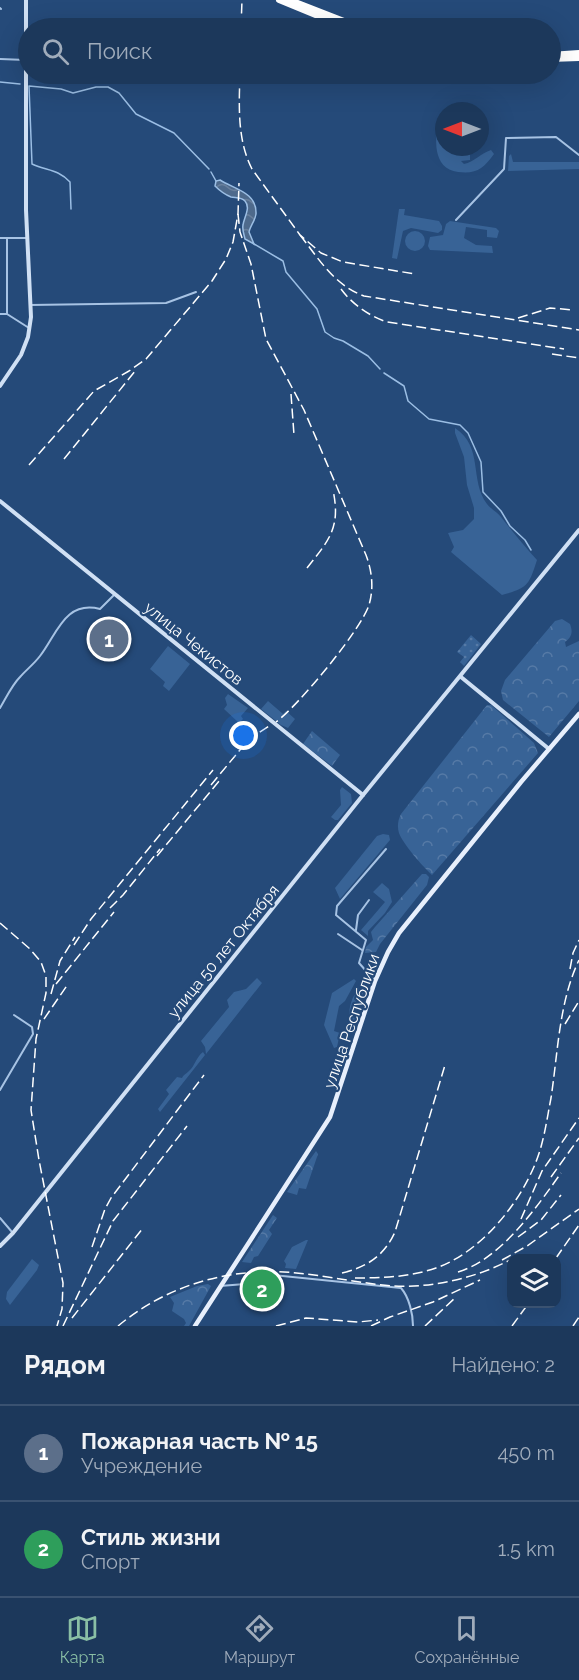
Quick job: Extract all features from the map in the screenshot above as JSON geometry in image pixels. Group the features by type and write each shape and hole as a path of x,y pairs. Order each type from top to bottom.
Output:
{"highway":[{"path":"279,0 323,18"},
{"path":"290,0 331,18"},
{"path":"561,53 579,52"},
{"path":"561,59 579,59"}],"main road":[{"path":"24,0 24,18"},
{"path":"0,386 21,355 30,328 26,84"},
{"name":"улица Чекистов","path":"0,502 363,795"},
{"name":"улица 50 лет Октября","path":"5,1242 363,795 579,530"},
{"path":"461,677 549,749"},
{"name":"улица Республики","path":"195,1326 330,1117 375,981 404,925 579,714"},
{"path":"0,1246 5,1242"},
{"path":"0,1251 5,1242"}],"street":[{"path":"0,59 18,60"},
{"path":"456,220 504,169 506,138 556,137 579,154"},
{"path":"0,238 27,238"},
{"path":"6,314 7,238"},
{"path":"30,305 166,303 196,292"},
{"path":"0,314 6,314 30,328"},
{"path":"0,708 19,678 39,657 63,621 79,609 93,607 100,609 115,594"},
{"path":"375,981 359,963 366,940 336,915 338,906 386,849"},
{"path":"356,930 358,915 369,900"},
{"path":"338,934 362,950"},
{"path":"0,1090 33,1034 32,1027 14,1015"},
{"path":"0,1218 13,1233"},
{"path":"220,1286 245,1284 252,1277 263,1274 401,1288 404,1290 411,1311 413,1326"}],"green space":[{"path":"491,150 494,154 483,167 465,172 450,170 438,156 470,156 470,160 461,161 464,164 479,156 489,156"},
{"path":"511,154 513,162 579,162 579,169 508,171"},
{"path":"399,209 405,209 404,215 439,221 442,230 438,233 411,228 403,231 397,259 392,258"},
{"path":"450,221 496,228 499,231 497,238 487,237 487,230 466,227 464,238 476,245 492,246 493,253 430,250 428,246 430,237 443,235 446,224"},
{"path":"415,231 422,234 425,241 422,248 415,251 408,248 405,241 408,234"},
{"path":"455,428 470,445 478,485 487,504 537,560 526,584 511,593 502,595 451,552 454,547 448,533 463,530 474,519 464,457"},
{"path":"562,619 570,624 571,629 571,634 565,642 566,647 579,641 579,701 549,737 503,700 501,691 505,680 555,621"},
{"path":"471,635 481,644 464,666 460,662 464,657 457,652"},
{"path":"168,646 190,664 169,691 163,686 165,682 150,669"},
{"path":"228,694 248,708 241,716 243,719 239,723 224,709 227,705 225,698"},
{"path":"268,701 283,714 286,711 295,719 288,728 261,709"},
{"path":"487,705 491,705 534,743 538,753 432,875 401,838 398,828 399,819"},
{"path":"312,731 340,755 332,766 303,744"},
{"path":"342,787 351,794 352,803 338,820 335,820 331,817 341,805 340,790"},
{"path":"389,835 390,840 340,899 335,888 377,836"},
{"path":"422,874 429,877 427,885 376,952 365,953 366,947 373,940 371,932"},
{"path":"382,883 389,889 392,902 368,931 368,936 361,930 385,902 373,892"},
{"path":"257,978 262,983 206,1054 201,1041 229,1007 227,1000 234,992 246,989"},
{"path":"354,979 356,981 345,1001 339,1006 334,1031 340,1033 337,1047 334,1048 324,1025 332,993"},
{"path":"359,990 363,993 357,1019 352,1021 349,1017 350,1005"},
{"path":"203,1052 205,1055 160,1112 158,1109 169,1094 166,1090 177,1077 182,1078 191,1069"},
{"path":"316,1151 318,1154 306,1189 299,1188 297,1195 287,1192"},
{"path":"273,1215 277,1218 269,1230 272,1234 258,1256 254,1257 251,1263 242,1262"},
{"path":"308,1240 296,1269 285,1268 284,1261 292,1247"},
{"path":"32,1259 39,1265 37,1270 10,1305 6,1299 7,1292"},
{"path":"208,1284 211,1286 189,1326 184,1326 186,1323 184,1319 172,1311 174,1303 170,1297"}],"water":[{"path":"220,180 244,192 253,201 256,214 249,232 254,244 245,239 243,230 247,204 242,199 231,197 217,188 216,181"}],"waterway":[{"path":"0,82 18,84"},
{"path":"71,209 70,182 57,172 32,164 29,86 61,89 73,93 96,87 108,87 119,93 136,114 174,133 209,169"},
{"path":"211,172 216,181"},
{"path":"254,244 283,261 286,272 317,309 325,332 368,356 380,369"},
{"path":"384,373 404,386 408,401 429,419 460,425 468,433 481,462 483,492 531,550"}],"railway":[{"path":"241,18 242,0"},
{"path":"240,84 241,134 247,158 252,169 300,235 321,253 343,262 415,274"},
{"path":"29,465 94,391 146,359 212,281 226,259 233,242 238,214 239,183"},
{"path":"238,214 240,232 251,264 266,339 304,410 366,555 372,580 369,605 354,632 313,685 276,722"},
{"path":"300,235 336,278 364,296 579,330"},
{"path":"341,289 361,309 387,322 564,349"},
{"path":"518,318 550,308 573,310"},
{"path":"552,354 579,358"},
{"path":"64,459 136,370"},
{"path":"291,394 294,435"},
{"path":"307,568 331,533 335,514 333,490"},
{"path":"211,785 249,739 269,726"},
{"path":"74,945 91,919 213,770"},
{"path":"157,856 220,780"},
{"path":"110,908 160,849"},
{"path":"56,984 114,912"},
{"path":"0,923 30,949 41,962 46,976 46,993 36,1039 31,1110 63,1283 62,1309 57,1326"},
{"path":"51,994 60,961 75,937"},
{"path":"570,969 573,953 579,940"},
{"path":"355,1278 406,1275 436,1268 454,1260 488,1234 516,1200 536,1162 542,1143 551,1098 563,1010 579,960"},
{"path":"44,1019 68,984"},
{"path":"565,1024 579,1001"},
{"path":"342,1273 374,1259 386,1248 395,1232 445,1065"},
{"path":"92,1247 111,1198 204,1075"},
{"path":"521,1219 542,1171 579,1118"},
{"path":"63,1326 113,1221 187,1126"},
{"path":"551,1177 579,1138"},
{"path":"458,1272 489,1256 503,1244 529,1216 561,1173"},
{"path":"518,1237 541,1220 561,1195"},
{"path":"502,1260 527,1246 579,1209"},
{"path":"559,1254 579,1225"},
{"path":"72,1318 143,1228"},
{"path":"118,1326 136,1312 175,1291 217,1277 284,1272 379,1285 408,1286 454,1280 484,1272 507,1262"},
{"path":"371,1326 433,1302 480,1280"},
{"path":"425,1326 456,1297"},
{"path":"512,1326 525,1308"},
{"path":"573,1326 579,1317"},
{"path":"276,1326 306,1318 358,1322 378,1320"}],"place":[{"name":"Пожарная часть № 15","path":"109,639"},
{"name":"Стиль жизни","path":"262,1289"}]}
